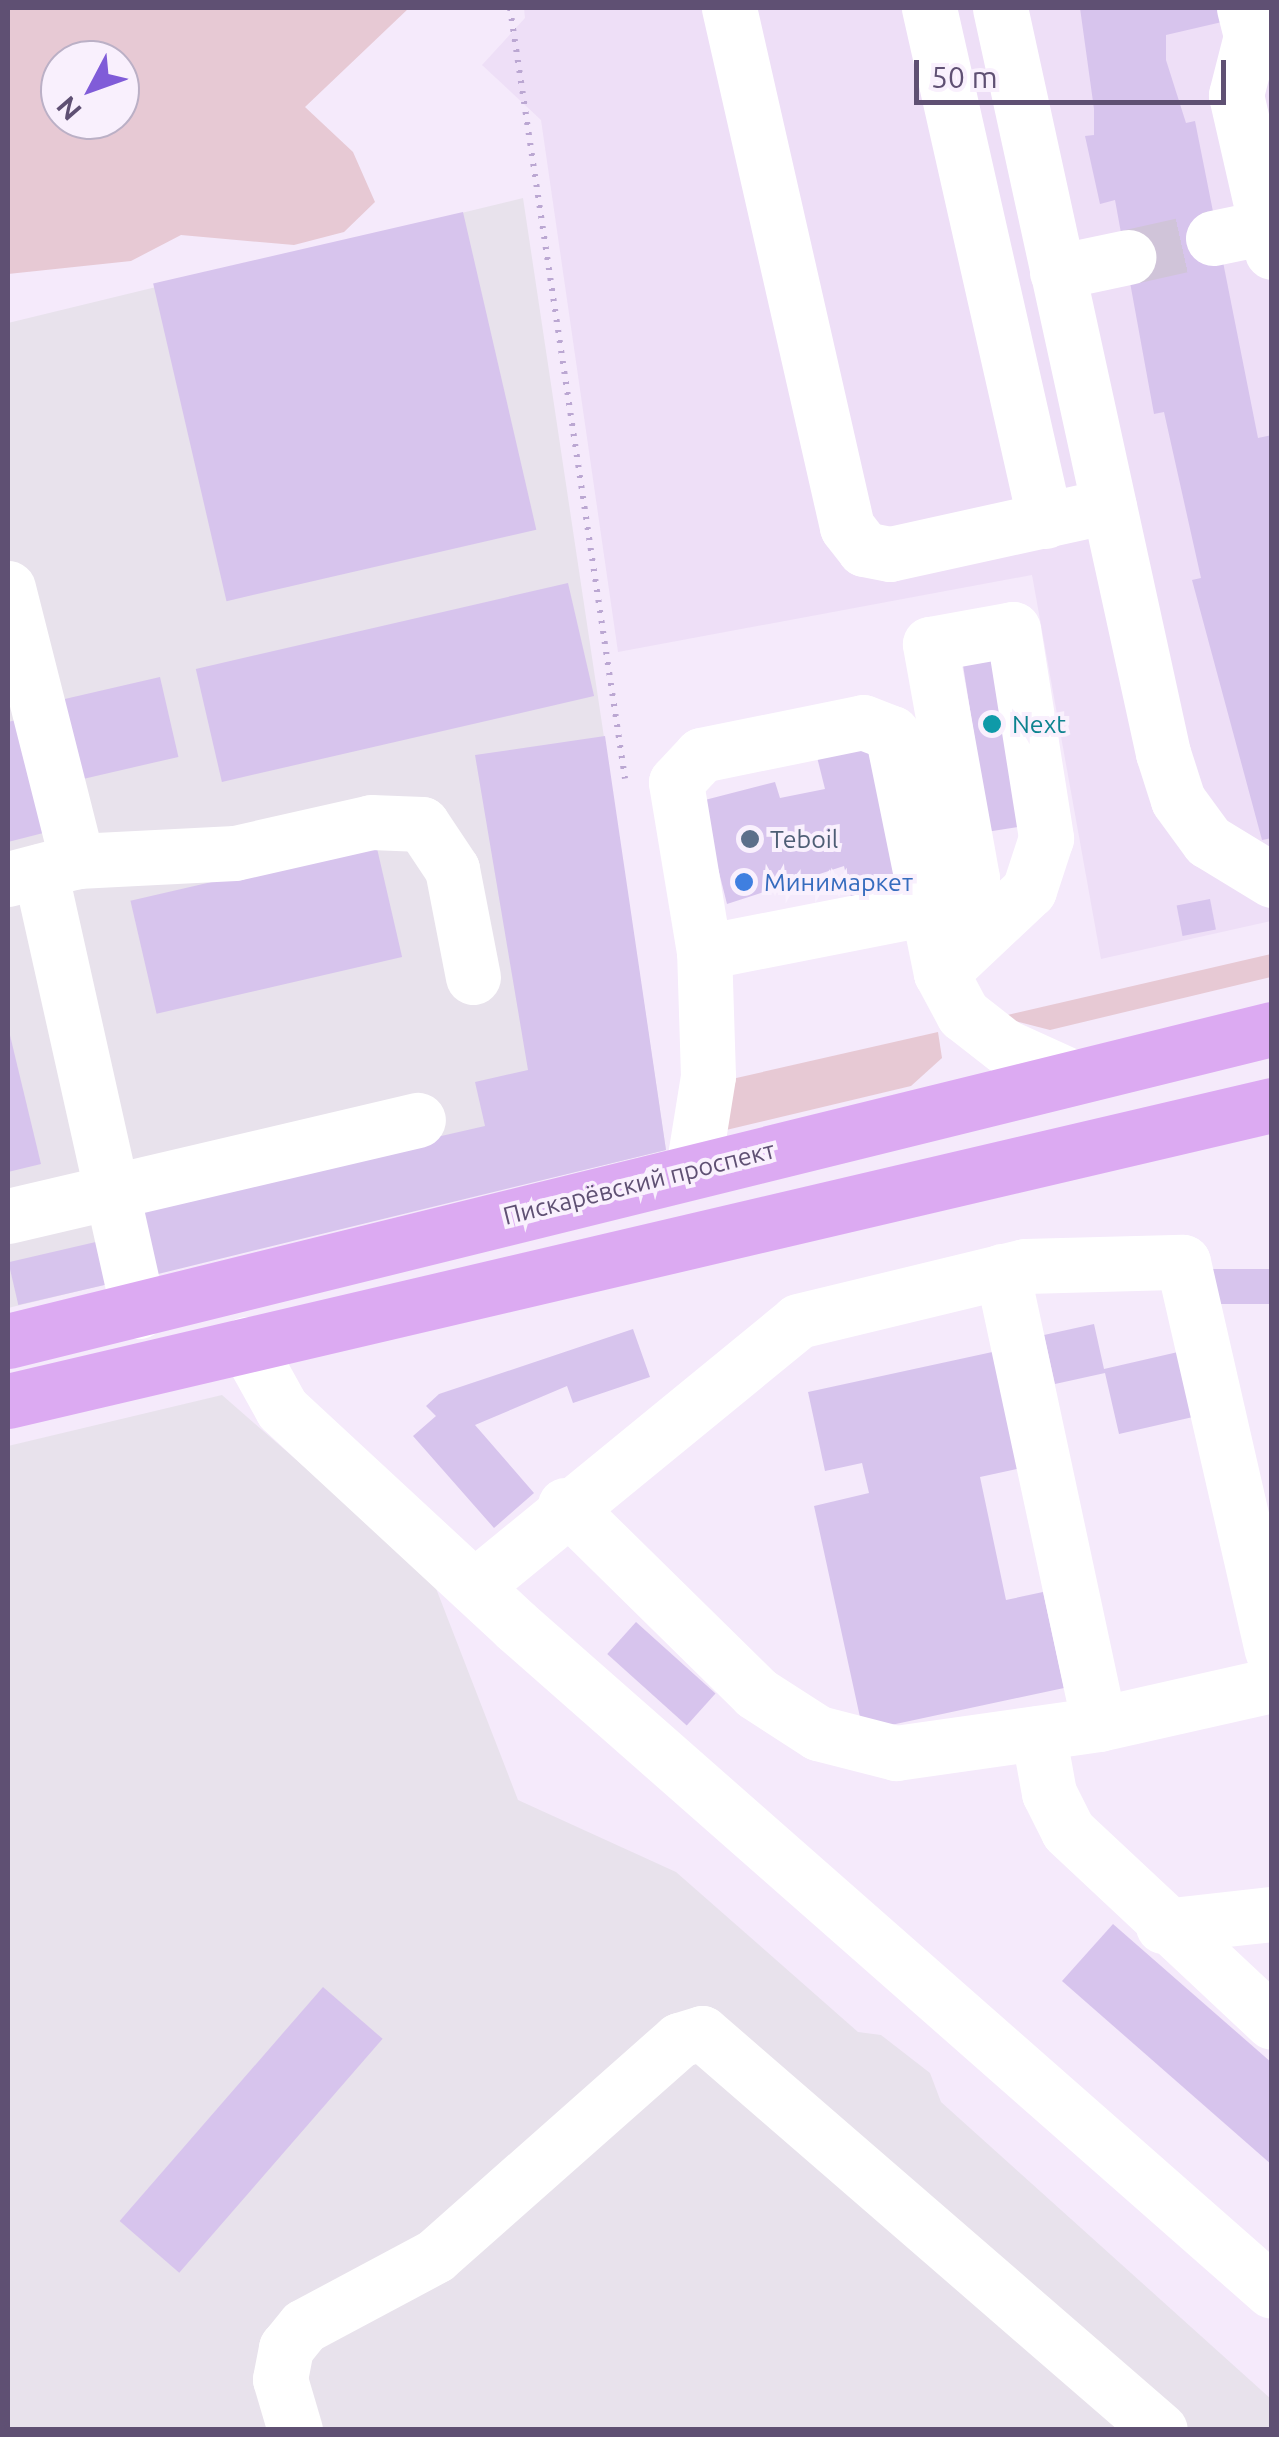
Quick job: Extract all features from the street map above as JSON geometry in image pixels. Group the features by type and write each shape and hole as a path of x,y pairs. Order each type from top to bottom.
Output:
{"main road":[{"name":"Пискарёвский проспект","path":"8,1342 693,1169 1272,1029"},
{"path":"8,1401 1272,1105"}],"lane":[{"path":"729,8 847,526 864,549 890,554 1109,506"},
{"path":"929,8 1045,520"},
{"path":"1000,8 1178,800 1208,841 1272,880"},
{"path":"1212,238 1269,239 1236,95 1251,36 1244,8"},
{"path":"1058,272 1128,257"},
{"path":"8,588 41,870 138,1311"},
{"path":"704,952 930,913 958,902 972,878 930,644 1013,630 1046,838 1029,890 941,973"},
{"path":"693,1169 708,1076 704,952 676,782 701,755 863,722 892,734 941,973 963,1014 1004,1046 1070,1076"},
{"path":"41,870 235,853 371,822 422,824 452,869 473,977"},
{"path":"8,1216 418,1120"},
{"path":"476,1585 565,1506 798,1320 1002,1271 1184,1262 1272,1650"},
{"path":"1002,1271 1099,1724"},
{"path":"246,1344 282,1408 1272,2291"},
{"path":"565,1506 756,1694 818,1733 896,1753 1099,1724 1272,1685"},
{"path":"1038,1733 1049,1793 1068,1831 1163,1926 1272,2022"},
{"path":"1163,1926 1272,1914"},
{"path":"295,2430 280,2379 304,2326 435,2256 679,2040 702,2033 1160,2430"}],"path":[{"path":"510,8 627,790"}],"shaded area":[{"path":"8,8 409,8 305,107 353,152 375,202 344,232 294,245 181,235 131,261 8,274"},
{"path":"524,8 1271,8 1271,921 1101,959 1032,575 618,652 541,120 482,65 525,18"},
{"path":"523,198 666,1150 8,1308 8,323"},
{"path":"1271,954 1271,977 1050,1030 999,1017"},
{"path":"938,1032 942,1058 911,1086 722,1131 723,1081"},
{"path":"222,1395 432,1578 518,1800 676,1872 858,2032 881,2035 930,2073 941,2102 1271,2399 1271,2429 8,2429 8,1446"}],"building":[{"path":"1080,8 1218,8 1222,22 1166,35 1166,60 1186,123 1195,121 1258,438 1272,435 1272,838 1262,840 1192,580 1201,578 1164,412 1154,414 1115,200 1100,204 1085,136 1094,135 1094,109"},
{"path":"463,212 536,530 226,601 153,284"},
{"path":"568,583 594,696 222,782 196,669"},
{"name":"Next","path":"995,618 1028,825 989,832 956,624"},
{"path":"160,677 178,757 71,782 53,702"},
{"path":"28,717 55,830 8,842 8,722"},
{"path":"605,736 666,1150 154,1275 136,1194 257,1178 485,1126 475,1082 528,1070 475,755"},
{"path":"881,743 915,895 853,906 844,866 727,904 701,801 775,782 780,798 825,789 817,757"},
{"path":"376,844 402,957 157,1014 130,901"},
{"path":"1210,899 1216,929 1183,936 1177,905"},
{"path":"8,1027 41,1164 8,1172"},
{"path":"100,1241 110,1284 18,1305 8,1262"},
{"path":"1211,1269 1272,1269 1272,1304 1211,1304"},
{"path":"1094,1324 1104,1369 1178,1352 1193,1417 1119,1434 1105,1373 1055,1384 1044,1335"},
{"path":"633,1329 650,1377 573,1403 567,1386 475,1425 534,1493 494,1528 413,1436 436,1416 426,1406 439,1394"},
{"path":"997,1351 1022,1468 980,1477 1006,1600 1043,1592 1064,1688 863,1731 814,1506 869,1493 862,1463 825,1471 808,1392"},
{"path":"636,1622 716,1694 687,1726 607,1654"},
{"path":"1113,1924 1272,2063 1272,2165 1062,1981"},
{"path":"323,1987 383,2039 179,2273 120,2221"}],"tunnel":[{"path":"1128,257 1213,238"}],"place":[{"name":"Next","path":"992,724"},
{"name":"Teboil","path":"750,839"},
{"name":"Минимаркет","path":"744,882"}]}
